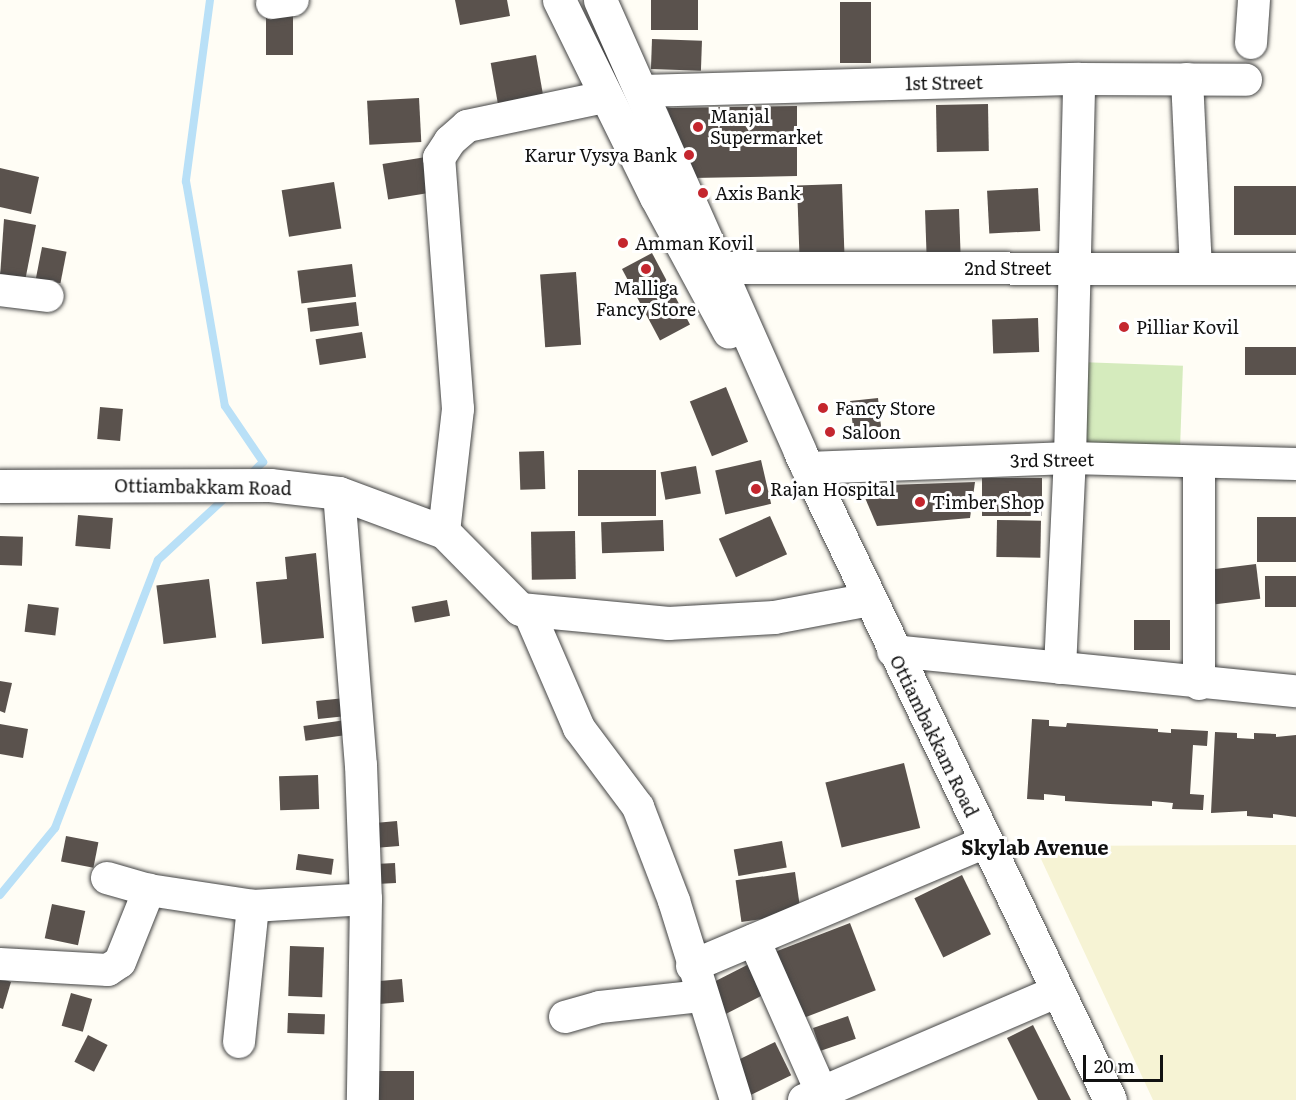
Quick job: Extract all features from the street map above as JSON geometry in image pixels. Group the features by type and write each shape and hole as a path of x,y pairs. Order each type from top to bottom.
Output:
{"street":[{"name":"Ottiambakkam Road","path":"559,0 605,97 720,318 803,460"},
{"name":"Ottiambakkam Road","path":"600,0 721,268 803,460 1110,1100"},
{"path":"1251,43 1254,0"},
{"path":"1060,668 1070,458 1073,268 1080,79"},
{"name":"1st Street","path":"642,90 1080,79 1245,80"},
{"path":"1187,79 1196,269"},
{"path":"444,532 459,409 440,158 450,141 467,126 605,97"},
{"name":"2nd Street","path":"721,268 1296,269"},
{"path":"0,291 48,296"},
{"name":"3rd Street","path":"803,460 1070,458 1296,464"},
{"path":"1199,462 1199,684"},
{"name":"Ottiambakkam Road","path":"0,486 270,485 339,493 444,532 520,609 528,610"},
{"path":"339,493 361,765 366,899 363,1100"},
{"path":"736,1100 692,966 674,901 638,807 579,728 528,610 668,622 774,617 869,599"},
{"path":"893,651 1199,684 1296,691"},
{"path":"692,966 985,842"},
{"path":"107,878 149,890 253,906 366,899"},
{"path":"0,964 108,970 120,962 149,890"},
{"path":"239,1042 253,906"},
{"path":"754,940 816,1097 1058,991"},
{"path":"565,1017 600,1007 702,996"}],"shaded area":[{"path":"1296,845 1296,1100 1153,1100 1035,846"}],"green space":[{"path":"1079,362 1183,366 1180,453 1076,449"}],"building":[{"path":"455,0 507,0 510,16 460,25"},
{"path":"651,0 698,0 698,30 651,30"},
{"path":"840,2 871,2 871,63 840,63"},
{"path":"266,10 293,10 293,55 266,55"},
{"path":"652,39 702,41 701,71 651,69"},
{"path":"536,55 543,96 498,104 491,63"},
{"path":"419,98 421,142 369,145 367,101"},
{"path":"988,104 989,151 937,152 936,105"},
{"path":"797,106 797,176 692,178 667,108"},
{"path":"426,157 432,193 388,199 383,164"},
{"path":"0,168 39,177 31,214 0,207"},
{"path":"334,182 341,228 289,237 282,190"},
{"path":"842,184 845,256 800,258 797,186"},
{"path":"1234,186 1296,186 1296,235 1234,235"},
{"path":"1038,188 1040,231 989,234 987,191"},
{"path":"959,209 961,259 927,260 925,210"},
{"path":"4,219 36,225 25,281 0,277"},
{"path":"42,247 67,252 60,283 36,278"},
{"path":"652,253 690,325 660,340 622,269"},
{"path":"352,264 356,297 301,303 297,271"},
{"path":"576,272 581,345 545,347 540,275"},
{"path":"356,302 359,326 310,332 307,308"},
{"path":"1038,318 1039,352 993,354 992,320"},
{"path":"362,332 366,358 320,365 316,339"},
{"path":"1245,347 1296,347 1296,375 1245,375"},
{"path":"726,387 748,442 712,456 690,402"},
{"path":"878,398 881,427 853,430 850,401"},
{"path":"100,407 123,409 120,441 97,439"},
{"path":"544,451 545,489 520,490 519,452"},
{"path":"761,460 771,504 725,514 715,471"},
{"path":"696,466 701,494 665,500 661,472"},
{"path":"578,470 656,470 656,516 578,516"},
{"path":"982,478 1042,478 1042,516 982,516"},
{"name":"Timber Shop","path":"975,482 970,518 877,526 860,486"},
{"path":"78,515 113,518 110,549 75,546"},
{"path":"770,516 787,554 736,577 719,539"},
{"path":"1257,517 1296,517 1296,562 1257,562"},
{"path":"663,520 664,551 602,553 601,522"},
{"path":"997,520 1041,521 1040,558 996,557"},
{"path":"575,531 576,579 532,580 531,532"},
{"path":"0,536 23,537 22,566 0,565"},
{"path":"316,553 324,638 262,644 256,582 287,579 285,557"},
{"path":"1256,564 1260,599 1216,604 1211,569"},
{"path":"1265,576 1296,576 1296,607 1265,607"},
{"path":"209,579 216,638 164,644 156,585"},
{"path":"447,600 450,616 415,623 412,607"},
{"path":"28,604 59,608 55,636 25,632"},
{"path":"1134,620 1170,620 1170,650 1134,650"},
{"path":"0,681 12,683 5,713 0,711"},
{"path":"345,698 347,716 318,719 316,701"},
{"path":"1032,719 1049,720 1049,726 1066,727 1067,723 1158,729 1158,732 1171,733 1171,729 1208,731 1207,746 1193,745 1190,794 1204,795 1203,810 1172,809 1173,803 1152,801 1152,806 1065,801 1065,796 1044,794 1044,800 1027,799"},
{"path":"346,720 348,735 306,741 303,726"},
{"path":"0,724 28,729 23,758 0,754"},
{"path":"1215,732 1237,733 1237,738 1254,739 1254,733 1276,734 1276,737 1296,735 1296,817 1273,814 1273,818 1247,816 1247,811 1211,813"},
{"path":"904,763 920,828 842,848 825,783"},
{"path":"318,775 319,809 280,810 279,776"},
{"path":"397,821 399,846 374,848 372,823"},
{"path":"66,836 98,842 93,868 61,862"},
{"path":"782,841 787,868 738,876 734,850"},
{"path":"298,854 334,859 331,875 296,870"},
{"path":"395,863 396,883 371,884 370,864"},
{"path":"795,872 801,914 741,922 736,880"},
{"path":"962,875 991,934 943,958 914,898"},
{"path":"52,904 85,911 78,945 45,938"},
{"path":"850,923 876,990 796,1021 771,953"},
{"path":"290,946 324,947 322,997 288,996"},
{"path":"751,963 766,993 723,1016 707,985"},
{"path":"0,978 11,982 3,1009 0,1008"},
{"path":"402,979 404,1002 379,1004 377,981"},
{"path":"71,993 92,999 83,1032 62,1026"},
{"path":"288,1013 325,1014 324,1034 287,1033"},
{"path":"848,1016 856,1039 821,1051 813,1028"},
{"path":"1033,1025 1071,1100 1038,1100 1007,1038"},
{"path":"88,1035 108,1045 94,1072 74,1062"},
{"path":"775,1042 791,1075 744,1098 728,1065"},
{"path":"367,1071 414,1071 414,1100 367,1100"}],"waterway":[{"path":"210,0 186,181 225,406 263,462 250,475"},
{"path":"0,895 55,828 158,560 227,496"}],"place":[{"name":"Manjal Supermarket","path":"698,127"},
{"name":"Karur Vysya Bank","path":"689,155"},
{"name":"Axis Bank","path":"703,193"},
{"name":"Amman Kovil","path":"623,243"},
{"name":"Malliga Fancy Store","path":"646,269"},
{"name":"Pilliar Kovil","path":"1124,327"},
{"name":"Fancy Store","path":"823,408"},
{"name":"Saloon","path":"830,432"},
{"name":"Rajan Hospital","path":"756,489"},
{"name":"Timber Shop","path":"920,502"}],"district":[{"name":"Skylab Avenue","path":"1035,846"}]}
